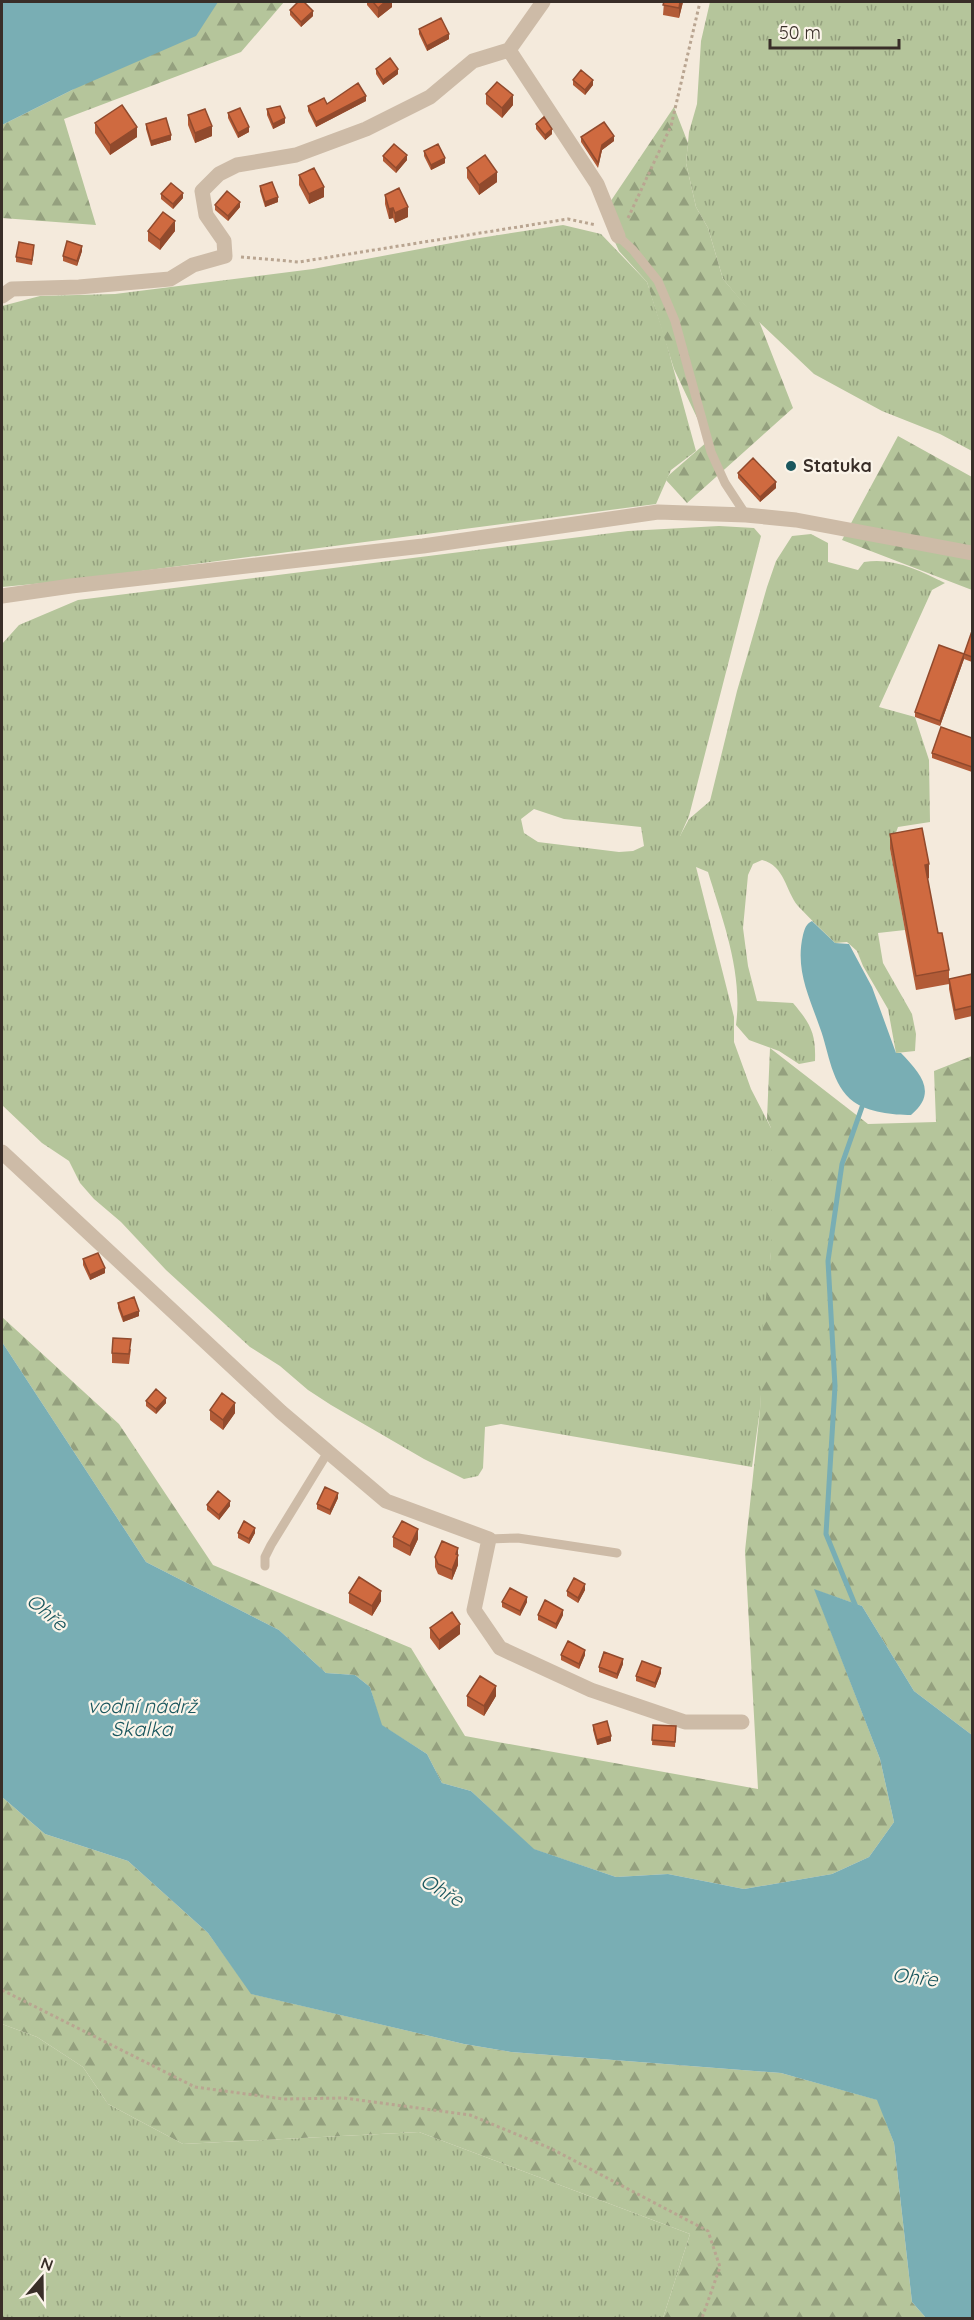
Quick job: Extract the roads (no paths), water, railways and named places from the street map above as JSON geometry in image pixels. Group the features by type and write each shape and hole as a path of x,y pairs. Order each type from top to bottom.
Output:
{"street":[{"path":"2,296 12,289 79,287 170,279 193,265 225,255 224,241 206,214 202,191 219,174 237,165 296,155 366,129 429,97 473,61 509,50 543,2"},
{"path":"509,50 597,184 618,236"},
{"path":"2,596 423,546 658,512 746,515 796,520 972,553"},
{"path":"2,1152 281,1412 386,1501 489,1539 474,1611 500,1648 591,1690 685,1722 742,1722"}],"lane":[{"path":"618,236 633,250 658,281 675,321 711,452 725,483 746,515"},
{"path":"265,1566 265,1557 271,1545 328,1452"},
{"path":"489,1539 518,1538 617,1553"}],"water":[{"path":"2,2 218,2 196,36 72,90 2,125"},
{"path":"812,921 835,943 849,944 872,987 896,1053 901,1053 914,1067 923,1082 924,1098 911,1115 866,1108 854,1102 840,1087 802,971 803,935 808,923"},
{"name":"vodní nádrž Skalka","path":"2,1342 146,1562 279,1630 326,1673 355,1675 370,1687 382,1725 427,1754 442,1783 471,1791 534,1849 616,1877 668,1874 744,1889 832,1874 869,1857 894,1822 880,1759 814,1589 862,1606 914,1691 972,1735 972,2318 926,2318 912,2302 894,2143 877,2100 781,2073 511,2052 464,2044 251,1994 208,1933 128,1861 45,1834 2,1797"}],"waterway":[{"path":"856,1607 826,1534 835,1386 828,1261 842,1164 862,1107"}],"place":[{"name":"Statuka","path":"791,466"}],"water label":[{"name":"Ohře","path":"47,1612"},
{"name":"Ohře","path":"442,1890"},
{"name":"Ohře","path":"915,1977"}]}
